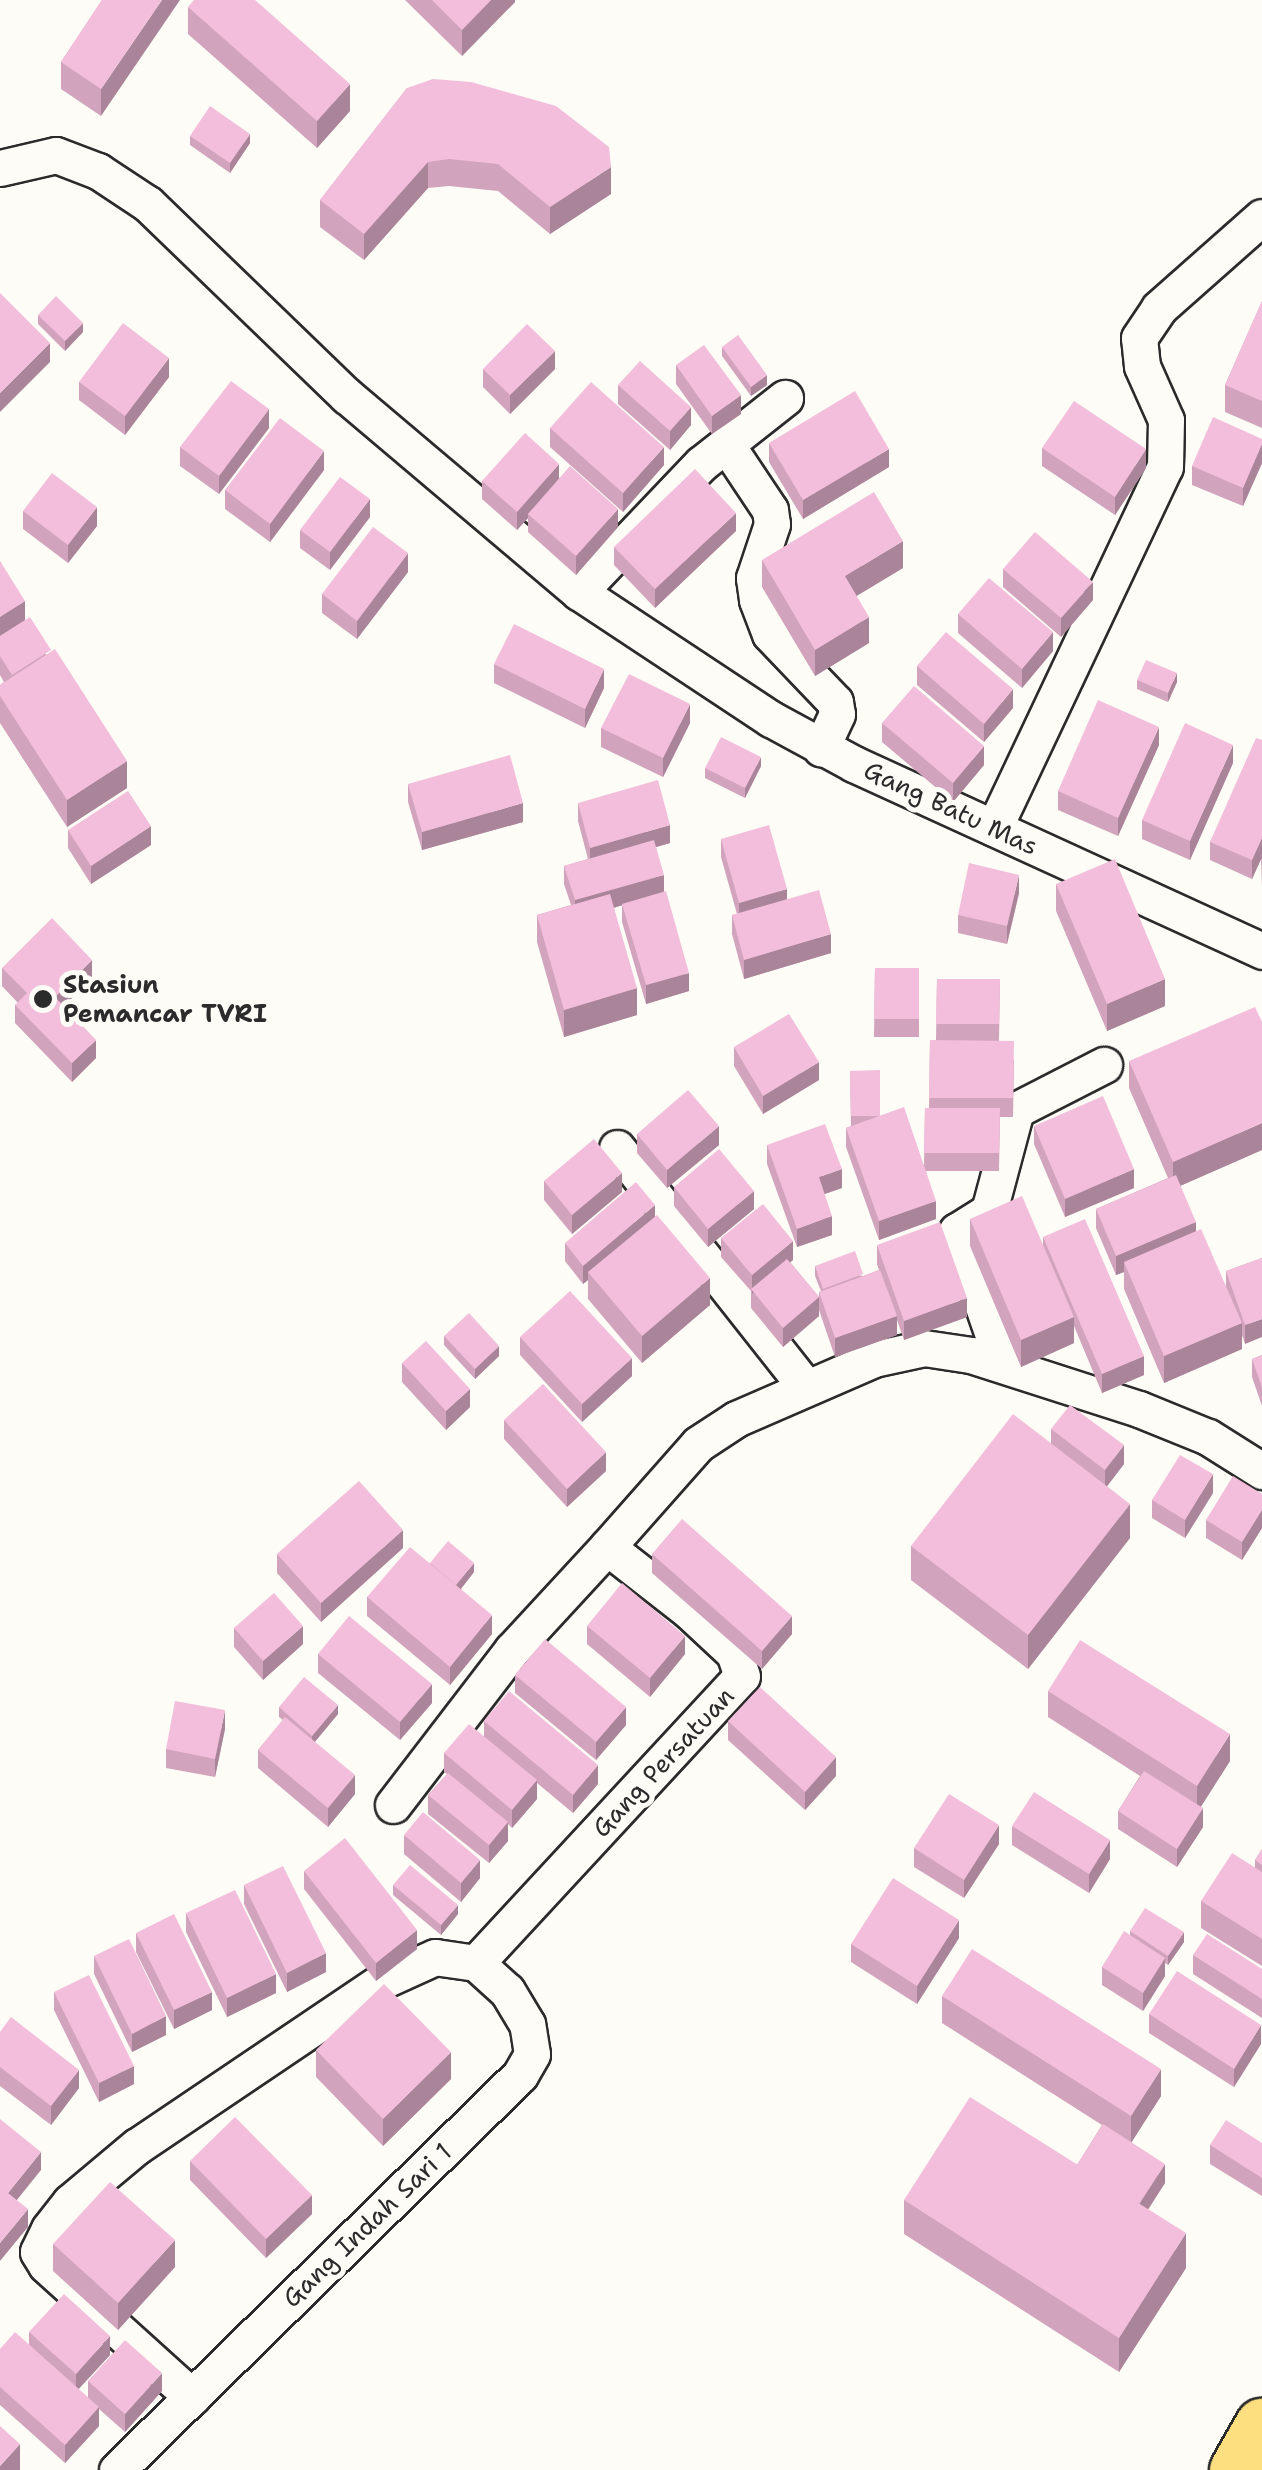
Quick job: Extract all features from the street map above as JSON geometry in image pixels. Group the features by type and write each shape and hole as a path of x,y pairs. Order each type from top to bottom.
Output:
{"main road":[{"path":"1237,2470 1262,2426"}],"street":[{"name":"Gang Batu Mas","path":"0,168 56,155 98,170 148,204 347,396 579,592 651,644 821,748 1262,951"},
{"path":"994,828 1165,467 1166,420 1142,366 1139,338 1159,308 1262,217"},
{"path":"579,592 700,464 785,398"},
{"path":"726,444 770,510 772,524 754,578 757,600 770,634 834,702 837,714 821,748"},
{"path":"1003,1364 956,1231 988,1211 1016,1110 1104,1065"},
{"path":"617,1148 806,1387"},
{"path":"393,1805 512,1650 698,1444 736,1419 874,1359 924,1348 1003,1364 1208,1437 1262,1471"},
{"name":"Gang Persatuan","path":"476,1962 742,1676 734,1653 689,1611 607,1547"},
{"path":"192,2396 46,2265 38,2252 50,2230 70,2202 137,2146 366,1991 435,1957 476,1962"},
{"name":"Gang Indah Sari 1","path":"118,2470 520,2075 532,2054 528,2024 508,1991 476,1962"}],"building":[{"path":"102,0 162,0 101,89 61,62"},
{"path":"194,0 255,0 350,84 317,121 188,7"},
{"path":"432,0 491,0 462,30"},
{"path":"433,79 471,82 556,106 609,147 611,167 550,207 498,164 449,159 428,162 364,234 320,200 407,88"},
{"path":"210,106 250,134 230,163 190,136"},
{"path":"0,293 50,343 0,393"},
{"path":"56,296 83,323 65,341 38,315"},
{"path":"1262,301 1262,401 1225,385"},
{"path":"123,323 169,358 125,416 79,382"},
{"path":"527,324 555,351 510,395 483,369"},
{"path":"738,335 767,375 751,387 722,347"},
{"path":"704,345 741,395 712,416 676,365"},
{"path":"640,361 691,407 670,431 618,385"},
{"path":"231,381 269,409 219,476 180,447"},
{"path":"591,382 664,447 623,493 550,428"},
{"path":"855,391 889,449 803,500 769,443"},
{"path":"1074,401 1146,449 1115,497 1042,448"},
{"path":"1213,417 1262,439 1243,488 1192,466"},
{"path":"280,418 324,451 270,524 225,490"},
{"path":"525,433 559,464 517,512 482,481"},
{"path":"570,466 618,509 576,556 528,514"},
{"path":"695,469 736,513 655,589 614,547"},
{"path":"52,473 97,507 68,545 23,511"},
{"path":"340,477 370,499 330,552 300,530"},
{"path":"874,492 903,541 845,576 869,617 815,650 762,560"},
{"path":"373,527 408,553 357,621 322,594"},
{"path":"1035,532 1093,582 1061,618 1003,569"},
{"path":"0,561 25,601 0,617"},
{"path":"989,578 1053,632 1022,669 958,614"},
{"path":"30,617 51,650 12,675 0,656 0,636"},
{"path":"514,624 604,669 585,709 494,664"},
{"path":"946,632 1013,689 984,724 917,666"},
{"path":"55,649 127,761 67,800 0,696 0,685"},
{"path":"1146,660 1177,673 1168,693 1137,680"},
{"path":"629,674 690,704 663,758 601,728"},
{"path":"914,686 984,746 953,783 882,723"},
{"path":"1098,700 1159,727 1118,818 1058,791"},
{"path":"1185,723 1233,745 1190,841 1142,820"},
{"path":"721,737 761,757 745,788 705,768"},
{"path":"1256,738 1262,740 1262,838 1252,860 1210,842"},
{"path":"510,755 523,803 422,832 408,784"},
{"path":"658,780 670,825 590,848 578,803"},
{"path":"128,791 151,826 91,866 68,830"},
{"path":"769,825 787,889 739,903 721,839"},
{"path":"654,840 664,875 575,900 564,866"},
{"path":"1115,859 1165,979 1107,1004 1056,884"},
{"path":"969,863 1019,875 1007,926 958,915"},
{"path":"819,890 831,934 744,960 732,915"},
{"path":"666,891 689,973 646,985 622,904"},
{"path":"610,894 637,988 564,1010 537,915"},
{"name":"Stasiun Pemancar TVRI","path":"52,918 92,960 55,997 96,1040 72,1063 15,1005 27,993 2,968"},
{"path":"875,968 919,968 919,1019 874,1019"},
{"path":"937,979 1000,979 999,1024 936,1024"},
{"path":"1255,1007 1262,1022 1262,1123 1173,1162 1129,1061"},
{"path":"789,1014 819,1062 763,1096 734,1047"},
{"path":"930,1040 1014,1041 1013,1098 929,1098"},
{"path":"880,1070 880,1116 851,1116 850,1071"},
{"path":"688,1090 719,1126 667,1170 637,1134"},
{"path":"1103,1096 1134,1169 1065,1199 1034,1126"},
{"path":"904,1107 936,1201 879,1221 846,1128"},
{"path":"925,1108 1000,1108 999,1153 924,1153"},
{"path":"825,1124 842,1169 819,1177 832,1216 797,1229 767,1145"},
{"path":"594,1139 622,1173 572,1215 544,1181"},
{"path":"719,1149 754,1191 708,1229 674,1187"},
{"path":"1176,1175 1196,1222 1116,1256 1096,1209"},
{"path":"636,1182 655,1205 583,1266 565,1243"},
{"path":"1022,1196 1074,1317 1021,1340 970,1219"},
{"path":"763,1204 793,1241 752,1275 721,1238"},
{"path":"657,1215 710,1278 642,1336 588,1272"},
{"path":"1085,1219 1144,1356 1102,1374 1043,1237"},
{"path":"940,1222 967,1298 904,1321 877,1245"},
{"path":"1201,1229 1242,1323 1164,1356 1124,1262"},
{"path":"855,1251 863,1274 823,1289 815,1266"},
{"path":"1262,1258 1262,1319 1245,1325 1226,1271"},
{"path":"787,1259 819,1297 783,1328 751,1289"},
{"path":"880,1270 897,1316 835,1338 819,1292"},
{"path":"570,1291 632,1358 582,1404 520,1337"},
{"path":"469,1313 499,1346 475,1369 444,1336"},
{"path":"426,1341 470,1389 446,1411 402,1363"},
{"path":"1262,1355 1262,1387 1252,1359"},
{"path":"543,1384 606,1452 567,1489 504,1420"},
{"path":"1070,1405 1124,1445 1105,1470 1051,1429"},
{"path":"1013,1414 1130,1504 1028,1635 911,1546"},
{"path":"1180,1455 1213,1474 1185,1520 1152,1500"},
{"path":"1233,1476 1262,1494 1262,1510 1242,1542 1206,1520"},
{"path":"359,1481 403,1530 321,1603 277,1554"},
{"path":"682,1519 792,1616 762,1651 652,1554"},
{"path":"448,1541 474,1563 456,1585 430,1563"},
{"path":"410,1547 492,1615 450,1667 367,1597"},
{"path":"622,1583 685,1636 650,1678 587,1626"},
{"path":"274,1593 303,1626 263,1661 234,1628"},
{"path":"349,1616 432,1684 400,1722 318,1654"},
{"path":"545,1639 626,1707 596,1742 515,1675"},
{"path":"1080,1640 1230,1734 1197,1786 1048,1691"},
{"path":"304,1677 338,1705 312,1736 279,1707"},
{"path":"760,1687 836,1757 805,1792 728,1721"},
{"path":"509,1691 598,1765 573,1795 484,1721"},
{"path":"175,1701 225,1710 215,1759 166,1749"},
{"path":"285,1717 355,1775 328,1808 258,1750"},
{"path":"469,1724 537,1780 512,1810 444,1753"},
{"path":"1144,1771 1203,1808 1177,1849 1118,1811"},
{"path":"448,1773 508,1822 489,1845 428,1795"},
{"path":"1034,1792 1110,1840 1089,1874 1012,1826"},
{"path":"949,1794 999,1825 964,1880 914,1848"},
{"path":"423,1812 480,1860 461,1883 404,1835"},
{"path":"345,1838 417,1930 376,1963 304,1871"},
{"path":"1232,1853 1262,1872 1262,1939 1201,1901"},
{"path":"410,1865 458,1905 441,1925 393,1885"},
{"path":"283,1866 326,1953 287,1973 244,1885"},
{"path":"893,1878 959,1920 917,1986 851,1944"},
{"path":"235,1890 276,1974 227,1998 186,1913"},
{"path":"1145,1908 1184,1932 1168,1956 1130,1931"},
{"path":"174,1914 212,1992 174,2010 136,1933"},
{"path":"1124,1931 1165,1958 1143,1993 1102,1967"},
{"path":"1207,1934 1262,1969 1262,1999 1193,1955"},
{"path":"129,1939 166,2016 132,2034 94,1956"},
{"path":"972,1949 1161,2069 1131,2116 942,1996"},
{"path":"1177,1971 1261,2025 1234,2069 1149,2014"},
{"path":"89,1975 134,2066 99,2083 54,1992"},
{"path":"384,1984 451,2052 383,2119 316,2050"},
{"path":"11,2017 79,2070 51,2106 0,2067 0,2032"},
{"path":"970,2097 1186,2233 1119,2338 904,2200"},
{"path":"235,2117 312,2195 266,2239 190,2161"},
{"path":"0,2119 41,2152 8,2193 28,2209 0,2243"},
{"path":"1226,2120 1262,2143 1262,2178 1210,2145"},
{"path":"1103,2124 1165,2164 1139,2204 1077,2165"},
{"path":"110,2182 175,2240 118,2303 53,2244"},
{"path":"64,2294 110,2336 76,2374 29,2332"},
{"path":"15,2332 99,2407 65,2445 0,2387 0,2349"},
{"path":"125,2340 162,2373 125,2414 88,2381"},
{"path":"0,2426 20,2444 0,2466"}],"place":[{"name":"Stasiun Pemancar TVRI","path":"43,999"}]}
